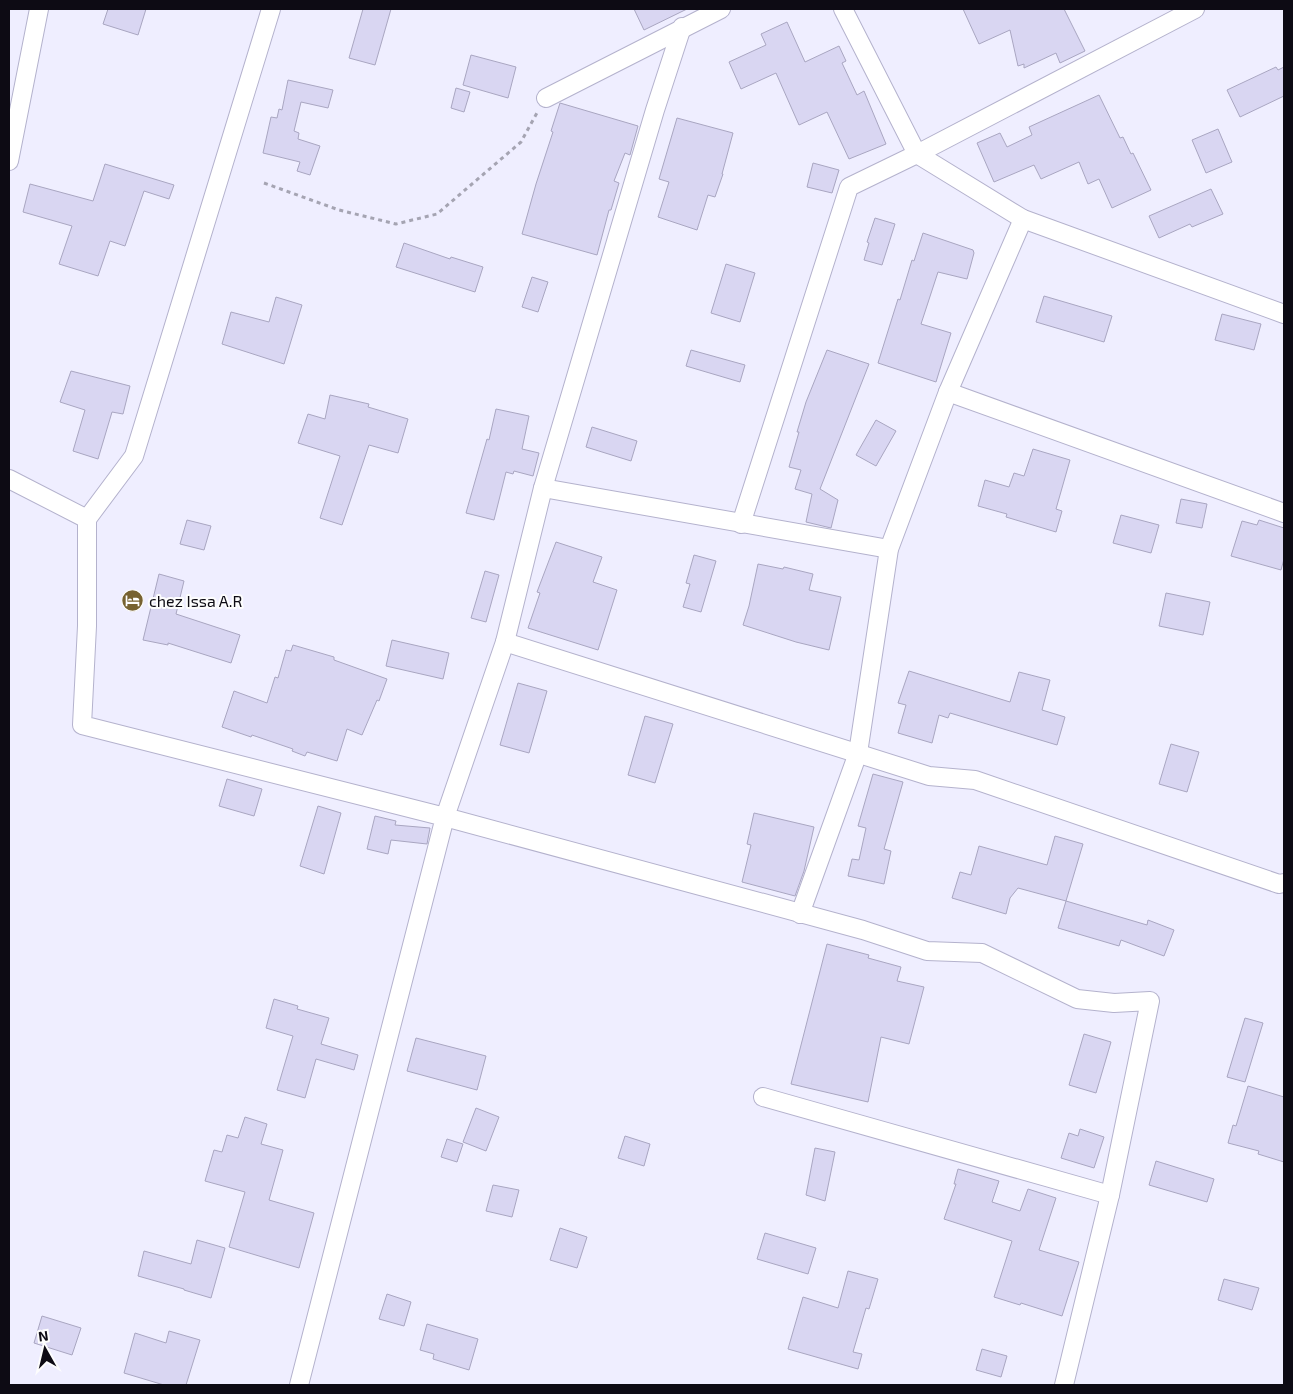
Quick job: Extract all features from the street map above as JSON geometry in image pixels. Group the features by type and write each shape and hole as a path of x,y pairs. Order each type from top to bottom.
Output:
{"street":[{"path":"9,161 39,9"},
{"path":"271,9 134,456 87,519 87,626 82,725 445,817 863,930 927,951 982,953 1077,998 1114,1003 1150,1001 1110,1195 1064,1385"},
{"path":"546,98 682,27 721,9"},
{"path":"844,9 917,154 1022,219 1284,314"},
{"path":"741,524 849,187 917,154 1195,9"},
{"path":"299,1385 445,817 505,642 543,488 655,110 682,27"},
{"path":"800,914 858,753 889,549 948,392 1022,219"},
{"path":"948,392 1284,513"},
{"path":"9,479 87,519"},
{"path":"543,488 889,549"},
{"path":"505,642 929,776 975,780 1279,884 1284,883"},
{"path":"763,1097 1110,1195"}],"path":[{"path":"264,182 340,210 396,224 437,214 521,142 546,98"}],"building":[{"path":"108,9 146,9 138,35 103,24"},
{"path":"363,9 391,9 375,65 349,58"},
{"path":"634,9 687,9 644,30"},
{"path":"963,9 1064,9 1085,51 1060,63 1056,53 1024,68 1024,64 1018,66 1010,30 979,44"},
{"path":"787,22 805,62 839,46 846,61 842,63 857,95 864,91 886,144 849,159 827,112 799,125 776,73 741,89 729,62 766,45 761,34"},
{"path":"471,55 516,67 508,98 463,85"},
{"path":"1276,67 1278,70 1284,67 1284,96 1240,117 1227,90"},
{"path":"288,80 333,90 328,108 301,102 294,131 299,133 298,139 320,146 310,175 297,171 300,162 263,153 271,117 277,118 279,109 282,110"},
{"path":"456,88 470,92 464,112 451,108"},
{"path":"1099,95 1120,138 1123,137 1131,154 1133,153 1151,190 1112,208 1099,179 1088,184 1079,162 1041,179 1034,165 994,182 977,143 1000,133 1007,147 1032,135 1029,127"},
{"path":"560,103 638,126 630,155 625,153 614,181 619,183 611,210 609,210 597,255 522,234"},
{"path":"677,118 733,133 715,197 708,195 697,230 658,217 669,182 659,179"},
{"path":"1218,129 1232,162 1206,173 1192,140"},
{"path":"813,163 839,170 832,193 807,187"},
{"path":"105,164 174,185 169,199 144,191 125,246 110,241 98,276 59,264 72,226 23,212 30,184 93,201"},
{"path":"1211,189 1223,214 1192,227 1190,224 1159,238 1149,216"},
{"path":"875,218 895,224 882,265 864,260 869,243 867,242"},
{"path":"923,233 973,250 974,253 967,279 938,272 921,324 951,333 936,382 878,363 898,299 900,300 912,260 914,261"},
{"path":"404,243 450,259 451,257 483,267 475,292 396,267"},
{"path":"726,264 755,273 740,322 711,313"},
{"path":"532,277 548,282 538,312 522,307"},
{"path":"1044,296 1112,316 1104,342 1036,322"},
{"path":"276,297 302,305 284,364 222,344 231,312 269,322"},
{"path":"1222,314 1261,324 1254,350 1215,340"},
{"path":"691,350 745,365 740,382 686,366"},
{"path":"827,350 869,364 820,489 838,500 831,528 806,522 812,494 795,489 801,470 789,467 806,402"},
{"path":"71,371 130,386 123,414 112,412 98,459 73,451 85,410 60,402"},
{"path":"330,395 369,404 368,407 408,419 398,453 369,445 342,525 320,518 340,456 298,443 308,414 325,419"},
{"path":"496,409 529,416 522,449 539,453 533,476 514,471 513,474 506,472 494,520 466,513 487,439 489,440"},
{"path":"876,420 896,431 876,466 856,455"},
{"path":"592,427 637,441 631,461 586,447"},
{"path":"1033,449 1070,460 1056,509 1062,511 1056,532 1006,517 1007,514 978,506 985,480 1009,487 1014,473 1024,476"},
{"path":"1181,499 1207,504 1202,528 1176,523"},
{"path":"1121,515 1159,525 1151,553 1113,543"},
{"path":"187,520 211,526 204,550 180,544"},
{"path":"1259,520 1284,528 1284,559 1281,570 1231,556 1242,521 1257,525"},
{"path":"556,542 602,557 593,582 617,590 598,650 528,628 540,593 537,592"},
{"path":"694,555 716,561 701,612 683,607 690,584 686,583"},
{"path":"758,564 783,569 784,567 813,574 809,590 841,597 829,650 796,642 743,625"},
{"path":"485,571 499,575 486,622 471,618"},
{"path":"159,574 184,581 176,614 240,635 231,663 168,643 168,645 143,640"},
{"path":"1166,593 1210,602 1203,635 1159,626"},
{"path":"392,640 449,653 443,679 386,666"},
{"path":"293,645 334,657 334,660 387,679 379,701 377,700 362,735 347,729 337,761 307,752 305,756 292,751 293,749 222,727 234,691 267,703 275,677 278,678 286,650 291,651"},
{"path":"909,671 1010,702 1019,672 1050,680 1042,710 1065,717 1057,745 950,713 948,718 939,715 932,743 898,733 906,705 898,703"},
{"path":"518,683 547,691 529,753 500,745"},
{"path":"645,716 673,724 655,783 628,775"},
{"path":"1171,744 1199,752 1187,792 1159,784"},
{"path":"873,774 903,782 884,849 891,851 884,884 848,876 852,859 859,860 866,828 858,826"},
{"path":"227,779 262,789 254,816 219,806"},
{"path":"318,806 341,813 324,874 300,866"},
{"path":"754,813 814,827 804,871 795,896 742,882 751,845 747,844"},
{"path":"375,816 396,821 395,825 430,828 427,844 391,840 388,854 367,849"},
{"path":"1055,836 1083,844 1066,901 1018,888 1010,898 1006,914 952,898 960,872 971,875 979,846 1047,865"},
{"path":"1066,901 1147,925 1148,920 1174,930 1164,956 1121,940 1119,946 1058,928"},
{"path":"827,944 869,955 868,958 901,967 897,981 924,987 909,1044 881,1037 868,1102 791,1084"},
{"path":"274,999 298,1006 297,1009 329,1018 321,1044 358,1055 354,1070 316,1059 305,1098 277,1090 293,1036 266,1028"},
{"path":"1245,1018 1263,1023 1245,1082 1227,1077"},
{"path":"1084,1034 1111,1042 1096,1093 1069,1085"},
{"path":"416,1038 486,1056 477,1090 407,1071"},
{"path":"1248,1086 1284,1097 1284,1162 1258,1154 1259,1151 1228,1143 1233,1125 1236,1126"},
{"path":"476,1108 499,1117 486,1151 463,1142"},
{"path":"245,1117 267,1124 261,1144 283,1150 269,1200 314,1213 299,1268 229,1247 245,1192 205,1181 214,1150 222,1152 227,1135 238,1138"},
{"path":"1080,1129 1104,1137 1094,1168 1061,1158 1069,1133 1078,1136"},
{"path":"625,1136 650,1144 644,1166 618,1158"},
{"path":"447,1139 463,1144 457,1162 441,1157"},
{"path":"815,1148 835,1152 825,1201 806,1195"},
{"path":"1156,1161 1214,1179 1207,1202 1149,1185"},
{"path":"958,1169 999,1181 992,1202 1020,1211 1028,1189 1056,1198 1039,1250 1079,1262 1062,1316 994,1297 1012,1241 944,1219 956,1184 954,1184"},
{"path":"493,1185 519,1190 512,1217 486,1211"},
{"path":"560,1228 587,1237 577,1268 550,1260"},
{"path":"765,1233 816,1248 808,1274 757,1259"},
{"path":"197,1240 225,1248 211,1298 138,1276 144,1251 191,1264"},
{"path":"848,1271 878,1279 869,1309 866,1308 853,1352 862,1354 858,1369 788,1349 803,1297 838,1308"},
{"path":"1224,1279 1259,1288 1252,1310 1218,1300"},
{"path":"387,1294 411,1302 404,1326 379,1319"},
{"path":"42,1316 81,1328 72,1355 34,1343"},
{"path":"427,1324 478,1339 469,1370 433,1359 434,1354 420,1350"},
{"path":"169,1331 200,1340 186,1385 164,1385 124,1373 135,1333 166,1343"},
{"path":"982,1349 1007,1356 1001,1377 976,1370"}],"place":[{"name":"chez Issa A.R","path":"133,601"}]}
